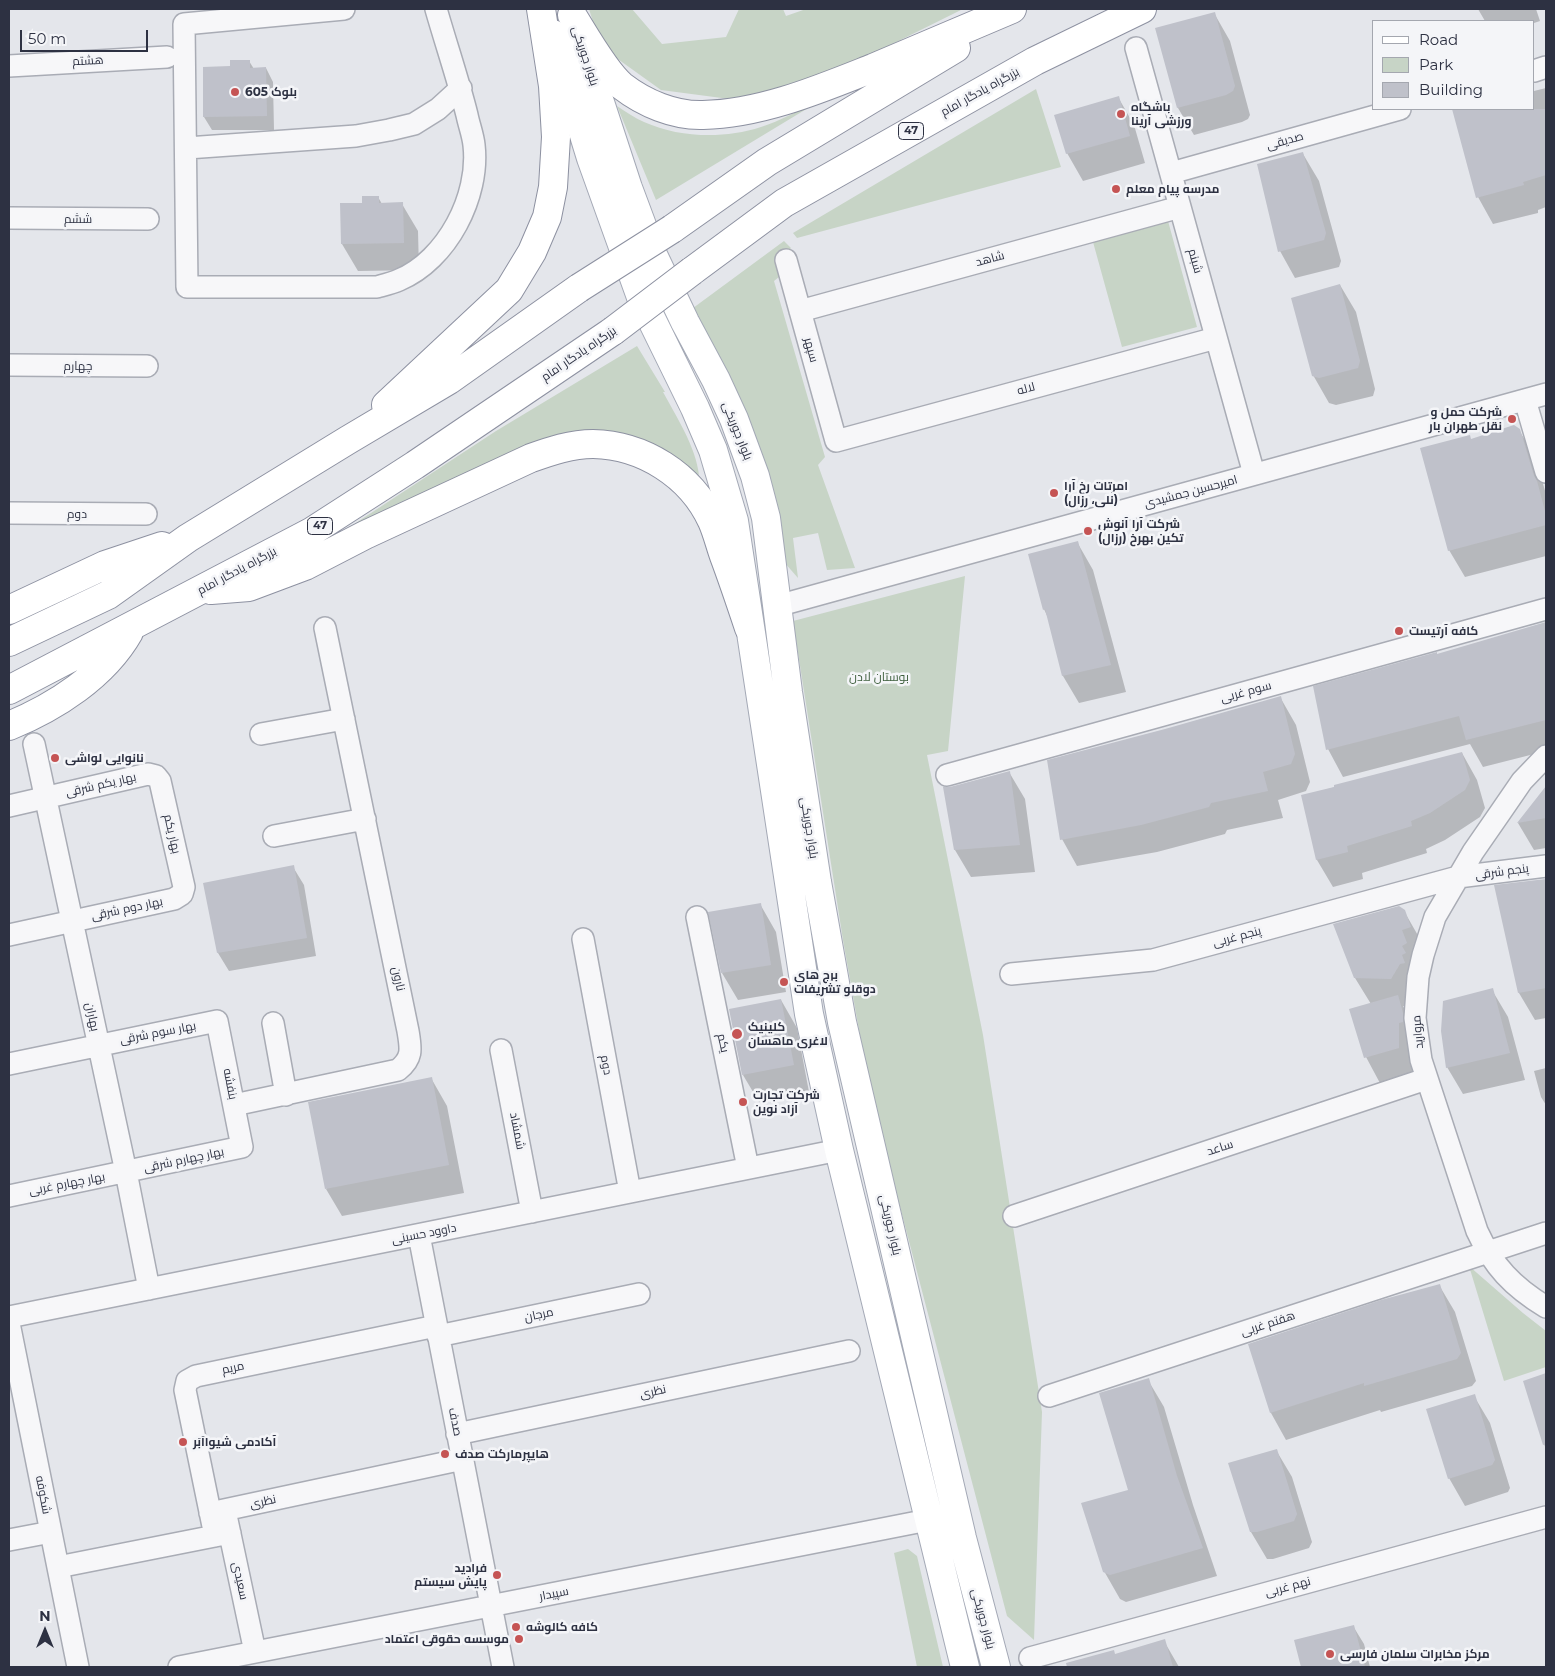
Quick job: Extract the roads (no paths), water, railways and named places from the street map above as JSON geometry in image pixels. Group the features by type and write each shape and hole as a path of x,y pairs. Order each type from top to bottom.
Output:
{"main road":[{"path":"348,440 509,290 532,252 547,217 553,188 556,137 553,86 541,9"},
{"name":"بلوار جوریکی","path":"546,9 591,158 642,300 695,408 713,450 734,521 810,1014 839,1150 965,1667"},
{"path":"571,12 602,62 621,85 650,103 674,111 701,116 738,113 816,91 1012,9"},
{"path":"9,642 108,595 188,538 449,380 579,288 672,229 767,162 1022,9"},
{"name":"بزرگراه یادگار امام","path":"9,690 311,532 415,465 613,331 784,203 1035,61 1142,9"},
{"name":"بلوار جوریکی","path":"571,12 628,188 653,255 734,419 755,476 766,518 788,692 817,882 842,1022 960,1529 996,1667"},
{"path":"202,590 249,587 305,566 365,534 531,458 555,449 606,445 631,450 666,467 697,495 712,520 750,628"},
{"path":"9,610 105,565 188,538"},
{"path":"9,726 25,720 86,683 119,650 132,627"},
{"path":"810,1014 842,1022"}],"street":[{"path":"344,9 184,24 188,287 377,287 400,280 423,265 443,246 462,214 468,199 473,176 474,145 461,88 436,9"},
{"name":"شبنم","path":"1136,48 1254,474"},
{"name":"هشتم","path":"9,66 168,57"},
{"path":"187,148 346,137 389,130 414,124 438,109 461,88"},
{"name":"صدیقی","path":"1170,173 1396,110"},
{"name":"شاهد","path":"800,311 1180,207"},
{"name":"ششم","path":"9,218 148,219"},
{"name":"سپهر","path":"786,260 836,441"},
{"name":"لاله","path":"836,441 1216,338"},
{"name":"چهارم","path":"9,365 147,366"},
{"name":"امیرحسین جمشیدی","path":"777,606 1546,394"},
{"path":"1525,400 1546,472"},
{"name":"دوم","path":"9,514 146,514"},
{"name":"سوم غربی","path":"946,775 1546,609"},
{"name":"نارون","path":"234,1106 398,1070 405,1064 409,1056 408,1031 324,628"},
{"path":"261,734 344,719"},
{"name":"بهاران","path":"34,744 126,1172 149,1289"},
{"name":"مروارید","path":"1546,756 1522,782 1473,852 1435,918 1422,955 1418,977 1416,1025 1418,1046 1426,1079 1468,1207 1487,1252 1502,1273 1546,1307"},
{"name":"بهار یکم شرقی","path":"9,806 148,774 156,776"},
{"name":"بهار یکم","path":"156,776 160,782 184,887 182,894"},
{"path":"274,836 365,819"},
{"name":"پنجم شرقی","path":"1458,877 1546,866"},
{"name":"پنجم غربی","path":"1011,974 1153,960 1458,877"},
{"name":"بهار دوم شرقی","path":"9,935 174,899 182,894"},
{"name":"یکم","path":"697,918 748,1168"},
{"name":"دوم","path":"583,939 630,1192"},
{"name":"بهار سوم شرقی","path":"9,1064 217,1021"},
{"name":"بنفشه","path":"217,1021 242,1148"},
{"path":"273,1023 286,1095"},
{"name":"شمشاد","path":"501,1050 532,1212"},
{"name":"ساعد","path":"1014,1216 1426,1079"},
{"name":"بهار چهارم شرقی","path":"126,1172 242,1148"},
{"name":"داوود حسینی","path":"9,1318 839,1150"},
{"name":"بهار چهارم غربی","path":"9,1196 126,1172"},
{"name":"هفتم غربی","path":"1049,1396 1546,1233"},
{"name":"صدف","path":"419,1235 503,1667"},
{"name":"مرجان","path":"437,1331 639,1294"},
{"name":"شکوفه","path":"9,1323 16,1401 51,1532 78,1667"},
{"name":"مریم","path":"218,1511 184,1390 187,1381 196,1376 437,1331"},
{"name":"نظری","path":"458,1434 849,1351"},
{"name":"نظری","path":"218,1511 462,1459"},
{"name":"سعیدی","path":"218,1511 222,1535 255,1652"},
{"name":"نهم غربی","path":"1030,1658 1546,1517"},
{"name":"سپیدار","path":"179,1667 928,1520"},
{"path":"9,1540 51,1532"},
{"path":"58,1567 222,1535"}],"place":[{"name":"بلوک 605","path":"235,92"},
{"name":"باشگاه ورزشی آرینا","path":"1121,114"},
{"name":"مدرسه پیام معلم","path":"1116,189"},
{"name":"شرکت حمل و نقل طهران بار","path":"1512,419"},
{"name":"امرتات رخ آرا (نلی، رزال)","path":"1054,493"},
{"name":"شرکت آرا آنوش تکین بهرخ (رزال)","path":"1088,531"},
{"name":"کافه آرتیست","path":"1399,631"},
{"name":"نانوایی لواشی","path":"55,758"},
{"name":"برج های دوقلو تشریفات","path":"784,982"},
{"name":"کلینیک لاغری ماهسان","path":"737,1034"},
{"name":"شرکت تجارت آزاد نوین","path":"743,1102"},
{"name":"آکادمی شیوااَبَر","path":"183,1442"},
{"name":"هایپرمارکت صدف","path":"445,1454"},
{"name":"فرادید پایش سیستم","path":"497,1575"},
{"name":"کافه کالوشه","path":"516,1627"},
{"name":"موسسه حقوقی اعتماد","path":"519,1639"},
{"name":"مرکز مخابرات سلمان فارسی","path":"1330,1654"}],"park label":[{"name":"بوستان لادن","path":"879,677"}]}
